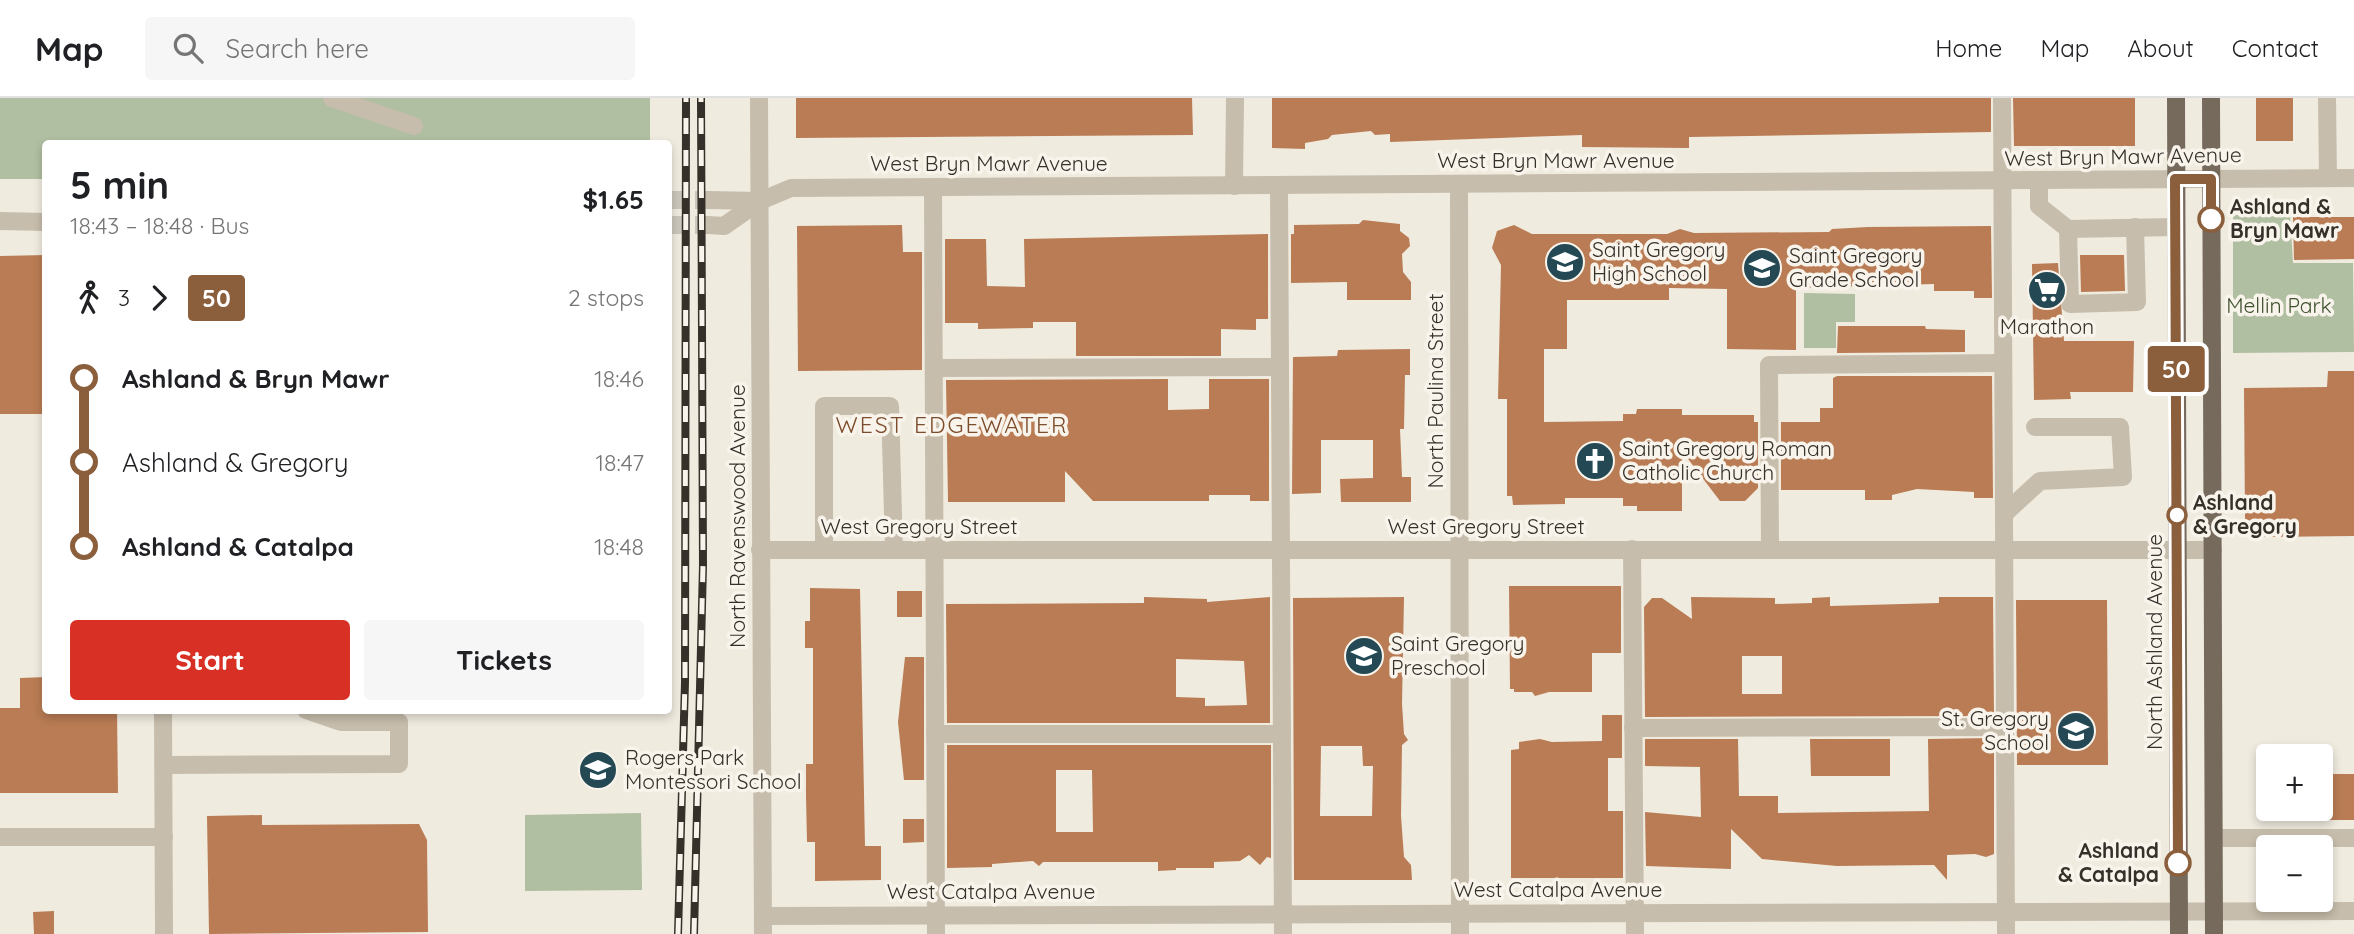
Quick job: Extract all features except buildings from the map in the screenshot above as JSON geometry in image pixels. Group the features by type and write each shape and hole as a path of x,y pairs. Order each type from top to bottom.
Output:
{"main road":[{"name":"North Ashland Avenue","path":"2176,98 2179,934"},
{"path":"2211,98 2214,934"}],"street":[{"path":"332,98 414,126"},
{"name":"North Ravenswood Avenue","path":"760,98 762,925"},
{"path":"1234,186 1235,98"},
{"path":"2002,98 2006,934"},
{"path":"2327,98 2328,178"},
{"name":"West Bryn Mawr Avenue","path":"708,225 724,226 760,201 791,188 2354,178"},
{"path":"2039,181 2039,206 2068,229 2176,227"},
{"name":"North Paulina Street","path":"1459,184 1460,934"},
{"path":"1279,185 1283,934"},
{"path":"933,187 936,934"},
{"name":"West Bryn Mawr Avenue","path":"708,200 760,201"},
{"path":"0,222 42,222"},
{"path":"2068,229 2070,304 2137,302 2135,228"},
{"path":"1770,549 1769,365 2003,363"},
{"path":"934,368 1280,367"},
{"path":"824,550 824,406 890,406 894,550"},
{"path":"2004,514 2040,481 2123,477 2120,427 2035,427"},
{"path":"1632,549 1635,934"},
{"name":"West Gregory Street","path":"760,550 2213,551"},
{"path":"163,714 164,934"},
{"path":"164,765 399,764 399,722 341,722 318,714"},
{"path":"1633,728 2005,727"},
{"path":"935,734 1282,734"},
{"path":"0,837 164,837"},
{"path":"2214,838 2354,838"},
{"name":"West Catalpa Avenue","path":"762,925 936,915 2354,911"}],"green space":[{"path":"0,98 650,98 650,140 42,140 42,179 0,179"},
{"name":"Mellin Park","path":"2233,215 2290,215 2293,263 2353,263 2354,352 2233,353"},
{"path":"1804,293 1855,294 1855,322 1836,322 1836,348 1804,348"},
{"path":"641,813 642,890 525,891 525,815"}],"tunnel":[{"path":"672,200 708,200"},
{"path":"672,225 708,225"}],"railway":[{"path":"678,934 685,682 686,98"},
{"path":"694,934 703,565 701,98"}],"bus line":[{"name":"50","path":"2178,863 2175,179 2211,179 2211,219"}],"place":[{"name":"Ashland & Bryn Mawr","path":"2211,219"},
{"name":"Saint Gregory High School","path":"1565,262"},
{"name":"Saint Gregory Grade School","path":"1762,268"},
{"name":"Marathon","path":"2047,290"},
{"name":"Saint Gregory Roman Catholic Church","path":"1595,461"},
{"name":"Ashland & Gregory","path":"2177,515"},
{"name":"Saint Gregory Preschool","path":"1364,656"},
{"name":"St. Gregory School","path":"2076,731"},
{"name":"Rogers Park Montessori School","path":"598,770"},
{"name":"Ashland & Catalpa","path":"2178,863"}],"district":[{"name":"WEST EDGEWATER","path":"952,425"}]}
